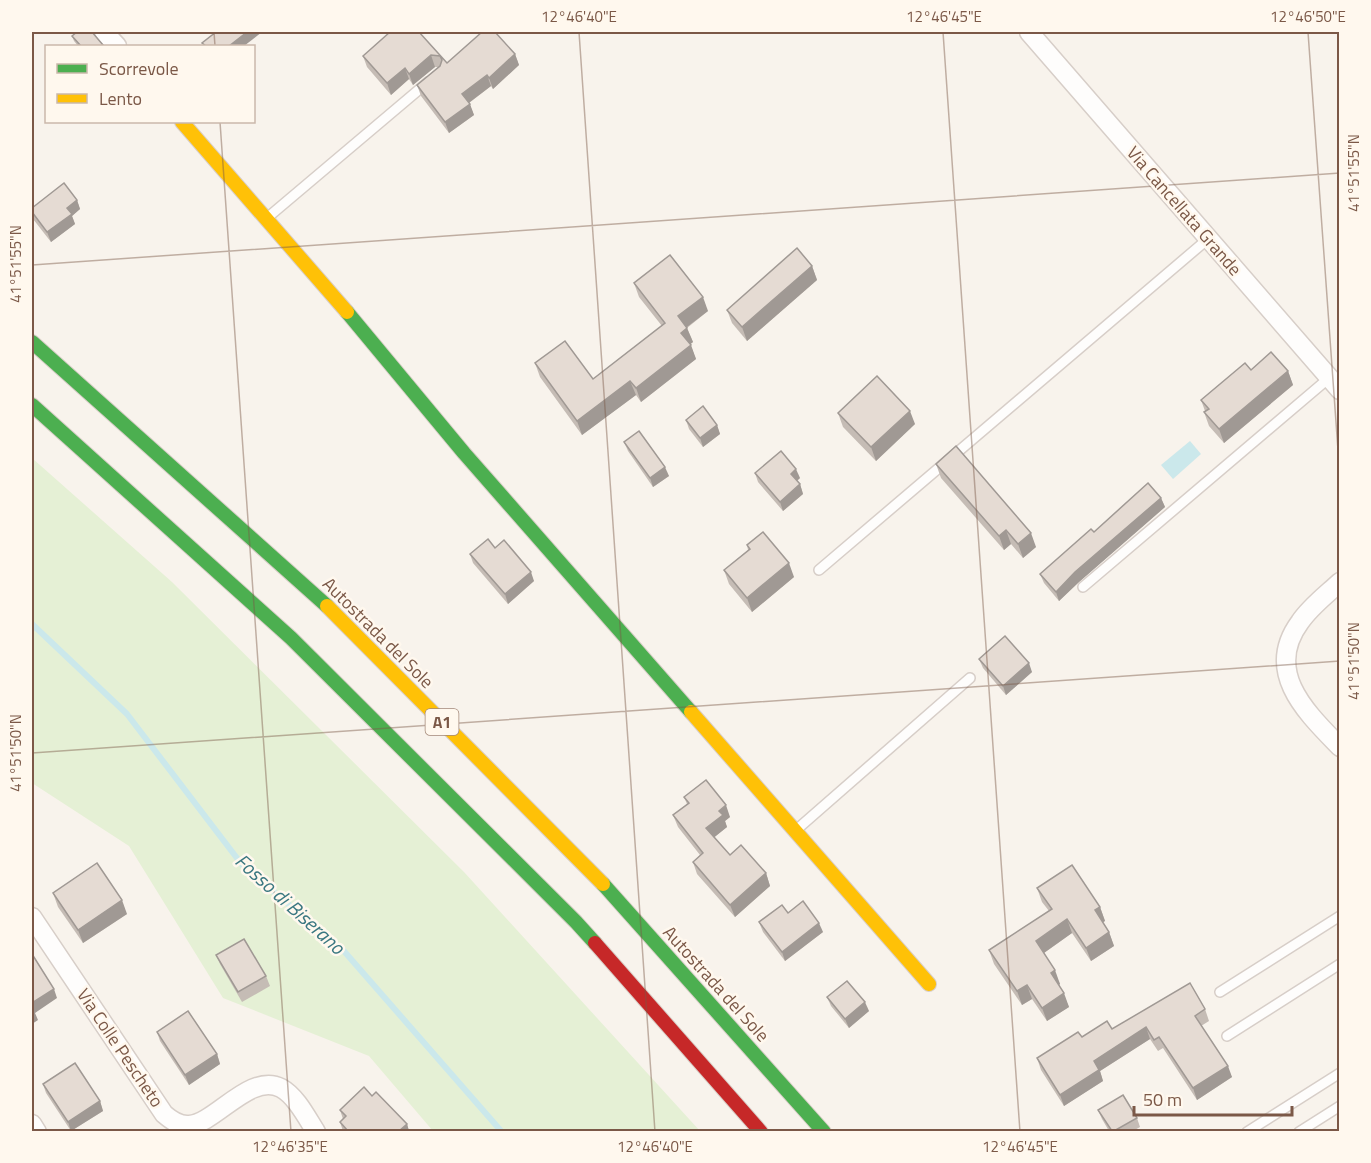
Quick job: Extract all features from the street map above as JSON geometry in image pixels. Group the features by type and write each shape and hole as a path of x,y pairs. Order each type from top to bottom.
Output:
{"main road":[{"path":"183,123 338,301 464,453 929,984"},
{"name":"Autostrada del Sole","path":"32,342 327,606 612,894 824,1131"},
{"name":"A1","path":"32,405 300,646 576,922 761,1131"}],"street":[{"path":"104,32 116,45"},
{"name":"Via Cancellata Grande","path":"1029,32 1334,384"},
{"path":"1340,582 1308,612 1294,631 1287,666 1297,699 1340,747"},
{"name":"Via Colle Pescheto","path":"32,917 164,1114 170,1119 184,1125 196,1124 250,1090 266,1085 287,1093 316,1131"},
{"path":"32,1124 37,1131"}],"lane":[{"path":"266,219 439,72"},
{"path":"819,570 1209,238"},
{"path":"1083,587 1334,384"},
{"path":"795,831 969,678"},
{"path":"1220,992 1340,916"},
{"path":"1227,1036 1340,964"},
{"path":"1247,1131 1340,1073"},
{"path":"1299,1131 1340,1106"}],"green space":[{"path":"32,458 172,582 464,872 700,1131 433,1131 369,1056 223,998 129,846 32,783"}],"water":[{"path":"1190,441 1201,454 1173,479 1161,465"}],"building":[{"path":"77,32 92,32 103,45 80,45 72,36"},
{"path":"216,32 247,32 230,45 205,45 202,43"},
{"path":"390,32 419,32 447,63 482,32 495,32 515,54 489,78 487,75 462,94 470,104 445,122 417,85 440,66 442,60 440,56 431,55 409,74 405,68 387,83 363,56"},
{"path":"64,183 77,200 67,208 72,214 47,232 32,212 32,208"},
{"path":"797,248 812,266 742,327 727,310"},
{"path":"670,255 703,297 678,316 687,328 681,333 691,345 636,388 630,381 577,421 535,363 565,341 593,379 665,323 634,283"},
{"path":"1271,352 1288,371 1219,429 1204,412 1209,409 1201,400 1245,363 1251,370"},
{"path":"877,376 910,411 871,447 838,413"},
{"path":"703,406 717,425 700,438 686,420"},
{"path":"639,431 665,467 650,478 624,442"},
{"path":"956,446 1031,533 1018,544 1006,530 999,536 936,464"},
{"path":"781,451 796,469 791,474 800,484 780,502 755,473"},
{"path":"1148,483 1161,498 1075,572 1056,592 1040,574 1091,529 1094,532"},
{"path":"763,532 789,563 747,598 724,570 750,549 747,545"},
{"path":"488,539 495,548 504,540 531,572 505,594 470,554"},
{"path":"1005,636 1029,663 1003,686 979,659"},
{"path":"706,780 726,805 719,811 723,815 706,828 730,855 741,845 766,873 730,905 693,862 703,853 673,815 689,803 684,797"},
{"path":"97,863 122,900 78,930 53,893"},
{"path":"1072,865 1100,907 1095,910 1109,932 1086,948 1067,919 1036,941 1055,970 1051,973 1064,993 1042,1008 1027,985 1017,991 989,950 1052,909 1037,888"},
{"path":"803,901 819,923 782,952 759,922 782,905 788,913"},
{"path":"244,939 266,976 238,992 216,955"},
{"path":"32,954 54,989 32,1003"},
{"path":"847,981 865,1002 845,1019 827,997"},
{"path":"1190,983 1205,1009 1195,1016 1228,1066 1193,1088 1159,1037 1154,1040 1146,1027 1094,1061 1099,1070 1060,1095 1037,1058 1078,1032 1082,1037 1107,1021 1112,1029"},
{"path":"188,1011 217,1054 185,1075 157,1032"},
{"path":"75,1063 100,1101 68,1122 43,1084"},
{"path":"364,1087 372,1096 376,1092 407,1124 399,1131 348,1131 340,1122 346,1116 340,1110"},
{"path":"1123,1095 1137,1118 1112,1131 1098,1110"}],"waterway":[{"name":"Fosso di Biserano","path":"32,624 127,714 243,866 343,950 502,1132"}],"traffic: fast":[{"path":"347,312 464,453 691,712"},
{"path":"32,342 327,606"},
{"path":"32,405 291,638 595,943"},
{"path":"603,884 824,1132"}],"traffic: slow":[{"path":"183,123 347,312"},
{"path":"327,606 603,884"},
{"path":"691,712 929,984"}],"traffic: jam":[{"path":"595,943 761,1132"}]}
